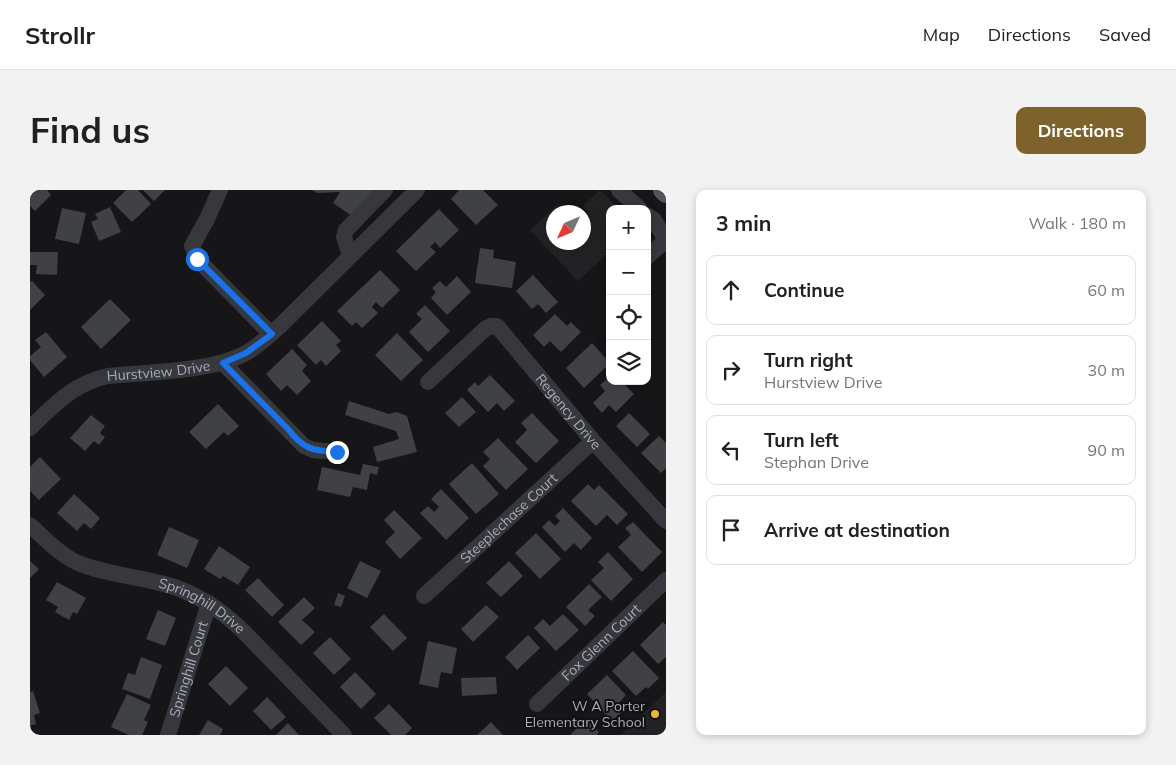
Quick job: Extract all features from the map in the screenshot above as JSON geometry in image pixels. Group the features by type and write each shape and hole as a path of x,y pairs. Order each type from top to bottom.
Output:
{"main road":[{"path":"663,190 666,193"}],"street":[{"path":"220,190 192,246 197,259 272,334"},
{"path":"350,255 344,237 346,230 385,190"},
{"name":"Hurstview Drive","path":"30,428 71,390 93,379 204,367 223,363 246,353 272,334 417,190"},
{"path":"620,190 636,205"},
{"path":"651,218 666,240 651,253"},
{"name":"Regency Drive","path":"428,382 485,328 497,326 593,441 666,521"},
{"path":"223,363 295,438 313,450 337,452"},
{"name":"Steeplechase Court","path":"424,596 593,441"},
{"name":"Springhill Drive","path":"30,525 52,545 77,562 103,571 168,585 209,603 225,614 242,630 344,735"},
{"name":"Fox Glenn Court","path":"537,704 666,580"},
{"name":"Springhill Court","path":"168,735 209,603"}],"shaded area":[{"path":"600,190 615,205 606,205 606,255 578,281 549,250 591,250 591,205 584,205"},
{"path":"546,215 546,247 530,230"},
{"name":"W A Porter Elementary School","path":"666,692 666,735 621,735"}],"building":[{"path":"30,190 47,190 51,195 35,211 30,206"},
{"path":"126,190 138,190 151,204 132,222 113,203"},
{"path":"143,190 165,190 154,201"},
{"path":"312,190 374,190 355,218 333,203 340,192 317,193"},
{"path":"459,190 483,190 498,205 476,225 451,199"},
{"path":"110,207 121,232 99,241 91,222 98,219 95,214"},
{"path":"62,208 86,213 79,244 55,239"},
{"path":"439,209 459,230 440,248 435,242 430,247 436,252 416,271 396,251"},
{"path":"480,248 494,250 493,258 516,262 512,288 475,283"},
{"path":"30,252 58,252 57,275 36,274 37,265 30,265"},
{"path":"380,270 400,290 382,308 376,302 372,307 378,313 362,328 356,322 352,326 337,311"},
{"path":"533,275 558,302 546,313 538,304 532,309 516,291"},
{"path":"457,276 471,292 447,315 431,298 436,292 432,288 440,281 446,287"},
{"path":"32,281 45,295 30,310 30,282"},
{"path":"110,299 131,320 101,349 81,327"},
{"path":"425,305 450,331 428,352 409,332 422,319 416,314"},
{"path":"555,314 567,326 571,322 581,332 561,352 550,341 544,347 533,335"},
{"path":"322,321 341,341 336,345 341,351 326,366 321,360 316,365 297,345"},
{"path":"46,332 67,357 44,377 30,360 30,356 41,347 35,340"},
{"path":"397,333 423,360 401,381 375,355"},
{"path":"592,343 606,359 606,367 584,388 566,368"},
{"path":"292,349 307,365 302,371 311,381 297,395 287,385 281,391 266,374"},
{"path":"490,375 515,401 504,411 497,403 488,412 467,390 475,382 478,386"},
{"path":"606,380 606,385 625,385 634,394 616,412 609,405 602,413 593,403 605,391 600,385"},
{"path":"462,397 476,412 459,427 445,413"},
{"path":"349,401 389,414 397,412 407,416 417,452 377,462 373,447 399,439 396,431 345,415"},
{"path":"218,404 239,426 228,436 224,432 206,449 189,432"},
{"path":"532,413 559,441 536,463 515,442 527,430 521,423"},
{"path":"629,413 650,434 637,447 616,426"},
{"path":"91,415 105,426 100,433 105,437 99,445 94,441 85,451 70,438"},
{"path":"659,436 666,443 666,468 661,473 641,453"},
{"path":"498,438 528,469 506,490 483,466 490,459 483,452"},
{"path":"40,457 61,479 39,500 30,491 30,467"},
{"path":"472,463 499,494 476,514 449,484"},
{"path":"363,464 379,467 377,475 370,473 367,490 353,487 350,497 317,490 322,467 360,475"},
{"path":"588,484 594,490 599,485 628,514 617,525 607,515 596,526 571,501"},
{"path":"441,489 469,518 446,540 420,513 428,506 434,512 439,507 431,499"},
{"path":"74,494 100,518 91,529 84,523 77,531 57,513"},
{"path":"563,508 592,538 581,550 574,543 565,552 542,527 549,520 555,526 560,521 555,516"},
{"path":"394,510 422,538 400,559 385,542 395,532 384,520"},
{"path":"633,522 662,552 642,572 618,547 631,535 625,528"},
{"path":"169,527 199,540 187,568 157,555"},
{"path":"536,533 561,559 540,579 515,553"},
{"path":"219,546 250,567 238,585 223,576 220,579 204,569"},
{"path":"608,552 633,579 611,601 591,580 604,568 598,562"},
{"path":"30,561 39,569 30,578"},
{"path":"360,561 381,571 367,598 347,588"},
{"path":"509,561 523,576 501,597 486,583"},
{"path":"258,578 284,605 272,617 245,590"},
{"path":"57,582 86,598 77,614 73,612 69,620 55,612 58,607 46,600"},
{"path":"589,584 602,597 588,610 595,616 585,626 566,607"},
{"path":"338,593 345,596 341,607 334,605"},
{"path":"304,597 315,608 302,620 315,632 301,645 278,622"},
{"path":"486,605 499,617 473,642 461,629"},
{"path":"158,610 176,618 165,646 146,639"},
{"path":"384,614 407,638 393,651 370,627"},
{"path":"563,614 579,630 556,651 534,628 543,619 550,626"},
{"path":"663,622 666,625 666,657 658,664 640,645"},
{"path":"528,635 540,648 517,670 505,657"},
{"path":"330,637 351,659 334,675 313,653"},
{"path":"428,641 457,648 452,674 441,672 438,688 419,684"},
{"path":"633,651 659,678 648,689 646,687 636,696 612,671"},
{"path":"141,657 162,665 150,699 122,689 128,673 135,675"},
{"path":"226,666 248,688 230,706 208,684"},
{"path":"355,672 376,694 361,709 340,687"},
{"path":"607,675 626,695 617,705 623,711 612,721 587,694"},
{"path":"496,677 497,694 462,696 461,678"},
{"path":"33,691 40,713 34,715 36,724 30,726 30,692"},
{"path":"127,694 151,705 144,720 148,722 142,735 129,735 111,727"},
{"path":"267,697 286,717 271,730 253,711"},
{"path":"389,704 412,728 405,735 391,735 374,718"},
{"path":"586,719 599,732 597,735 570,735"},
{"path":"208,720 223,729 220,735 199,735"},
{"path":"491,722 503,735 477,735"},
{"path":"288,723 299,735 276,735"}],"place":[{"name":"W A Porter Elementary School","path":"655,714"}],"route":[{"path":"197,259 272,334 246,353 223,363 304,446 323,452 337,452"}]}
